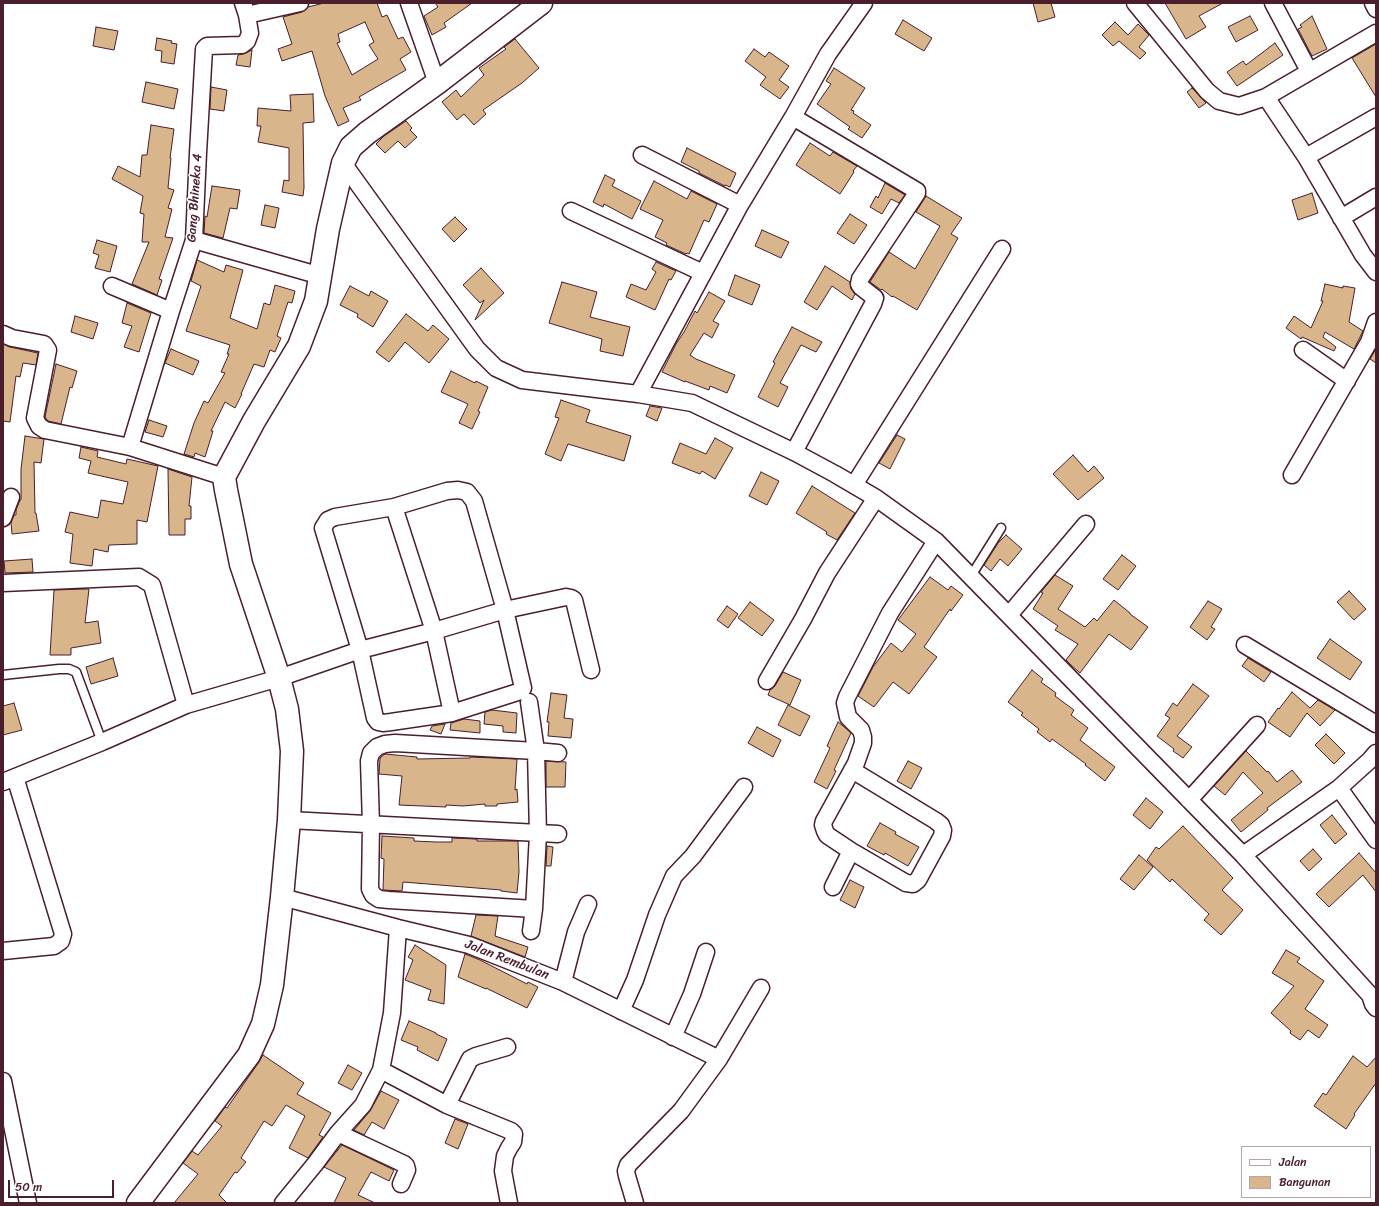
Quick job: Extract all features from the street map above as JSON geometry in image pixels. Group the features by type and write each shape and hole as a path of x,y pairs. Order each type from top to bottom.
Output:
{"street":[{"path":"245,9 300,3"},
{"path":"409,3 437,83"},
{"path":"138,1203 249,1055 263,1024 272,986 289,820 292,751 287,709 279,678 241,564 224,477 254,421 299,346 316,301 328,229 343,163 351,147 367,133 437,83 541,3"},
{"path":"638,394 740,204 793,117 828,54 864,3"},
{"path":"1135,3 1207,90 1220,101 1240,106 1266,97 1376,33"},
{"path":"1273,3 1309,71"},
{"path":"1373,3 1376,9"},
{"name":"Gang Bhineka 4","path":"130,448 194,240 204,49 207,46 242,45 247,41 250,33 245,9"},
{"path":"1266,97 1306,157 1363,255 1376,272"},
{"path":"793,117 917,191 860,279 859,284 861,287 873,296 875,300 794,452"},
{"path":"1306,157 1376,117"},
{"path":"642,156 740,204"},
{"path":"343,163 477,349 496,368 522,380 638,394 692,403 794,452 854,485 876,498 936,541 1243,855 1370,995 1376,1008"},
{"path":"1341,218 1376,197"},
{"path":"572,212 703,272"},
{"path":"194,240 321,276"},
{"path":"854,485 1002,249"},
{"path":"112,286 171,311"},
{"path":"1292,475 1369,342 1376,322"},
{"path":"3,334 12,338 44,344 48,350 35,418 39,426 45,430 130,448 224,477"},
{"path":"1303,350 1347,381"},
{"path":"458,490 467,492 474,501 505,610 523,688 522,690 452,713 383,723 378,722 375,718 360,650 323,528 328,520 335,517 394,507 447,491 458,490"},
{"path":"3,518 11,497"},
{"path":"767,681 803,619 827,573 876,498"},
{"path":"394,507 434,631 452,713"},
{"path":"1009,615 1086,524"},
{"path":"852,770 941,825 943,830 942,836 918,880 913,884 906,883 850,851 827,834 824,831 823,825 824,820 852,770 863,743 861,730 848,717 845,703 847,696 890,613 936,541"},
{"path":"3,583 139,577 152,585 186,706"},
{"path":"3,951 54,946 61,941 63,934 6,779 102,742 186,706 279,678 360,650 434,631 505,610 566,597 574,600 591,670"},
{"path":"1245,645 1376,724"},
{"path":"529,702 536,750 538,834 534,908 531,931"},
{"path":"1189,800 1257,725"},
{"path":"534,908 379,899 373,895 370,889 372,825 369,761 371,753 377,747 395,743 536,750 558,753"},
{"path":"1243,855 1339,788 1374,760"},
{"path":"621,1010 634,980 656,915 674,876 693,856 744,787"},
{"path":"1339,788 1376,840"},
{"path":"289,820 558,834"},
{"path":"833,886 850,851"},
{"name":"Jalan Rembulan","path":"282,897 398,928 468,944 563,982 719,1059"},
{"path":"563,982 576,932 588,904"},
{"path":"283,1203 338,1133 363,1105 381,1070 392,1013 398,928"},
{"path":"673,1037 692,994 706,952"},
{"path":"635,1203 626,1171 628,1165 681,1111 719,1059 761,988"},
{"path":"447,1104 470,1060 481,1054 507,1047"},
{"path":"381,1070 447,1104 511,1131 514,1134 514,1142 505,1156 502,1171 509,1203"},
{"path":"3,1081 28,1203"},
{"path":"338,1133 404,1164 407,1170 401,1184"}],"lane":[{"path":"971,576 1001,528"},
{"path":"3,674 59,669 69,669 76,672 102,742"}],"building":[{"path":"324,3 377,3 382,17 387,15 398,39 403,37 411,52 400,59 406,70 359,97 361,100 343,108 349,121 338,126 325,96 312,51 282,61 278,49 292,44 283,17 302,12 308,7","holes":["365,22 374,42 369,45 378,59 352,75 337,43 340,42 338,34"]},
{"path":"435,3 472,3 444,23 446,27 432,35 424,16 438,7"},
{"path":"1033,3 1051,3 1055,17 1038,22"},
{"path":"1165,3 1223,3 1199,16 1206,27 1186,39"},
{"path":"1250,16 1258,30 1236,42 1228,27"},
{"path":"1312,16 1327,49 1312,56 1298,29 1302,27 1300,25"},
{"path":"903,20 932,38 924,51 895,34"},
{"path":"1115,22 1128,35 1138,24 1149,35 1139,47 1146,53 1140,59 1119,41 1113,46 1102,35"},
{"path":"96,27 118,31 114,50 93,46"},
{"path":"157,38 172,41 171,43 177,44 174,64 161,62 162,51 155,50"},
{"path":"515,39 539,68 522,83 483,110 486,114 474,125 464,114 457,120 442,102 456,90 461,97 484,75 479,68 506,49 504,47"},
{"path":"1275,43 1283,55 1237,86 1227,72 1243,61 1246,65"},
{"path":"1376,44 1376,97 1352,58"},
{"path":"754,49 765,57 769,52 789,66 779,80 789,87 780,99 760,85 766,77 745,61"},
{"path":"252,50 250,67 236,65 238,55"},
{"path":"834,68 865,88 851,110 871,125 862,138 848,129 850,127 817,104 831,84 826,81"},
{"path":"146,82 178,89 174,109 142,102"},
{"path":"211,87 227,90 224,111 210,109"},
{"path":"1192,88 1206,103 1199,108 1187,92"},
{"path":"313,94 314,122 303,123 303,196 282,192 284,180 289,181 289,148 258,142 261,126 257,126 258,108 291,111 290,95"},
{"path":"406,121 412,128 410,130 417,137 405,148 398,141 385,153 376,144 384,136"},
{"path":"151,125 174,129 168,188 174,190 168,208 172,209 165,237 173,238 159,279 162,280 157,295 132,284 149,242 142,242 144,214 140,213 143,196 112,179 118,166 140,177 142,155 147,155"},
{"path":"810,143 830,156 833,152 857,166 840,194 796,165"},
{"path":"687,148 736,173 730,187 699,173 699,171 681,162"},
{"path":"605,175 615,180 612,186 641,201 632,219 604,204 603,207 593,202"},
{"path":"654,181 687,199 691,191 717,204 709,222 704,220 689,254 666,245 667,243 655,237 663,220 640,209"},
{"path":"885,183 905,195 899,203 891,199 882,214 870,207 876,196 878,198"},
{"path":"212,186 240,190 237,209 230,208 223,238 204,233 205,216 207,217"},
{"path":"1312,193 1318,213 1298,220 1292,200"},
{"path":"926,196 962,218 951,234 958,238 917,310 893,296 892,297 870,282 889,252 915,269 940,226 916,212"},
{"path":"265,205 279,208 275,228 261,225"},
{"path":"850,214 867,225 854,244 837,233"},
{"path":"455,217 467,229 454,242 442,229"},
{"path":"762,230 789,242 781,258 755,246"},
{"path":"97,240 117,246 110,272 95,268 99,255 93,253"},
{"path":"197,260 224,272 226,265 243,270 230,318 257,329 264,303 270,305 275,285 295,291 292,303 288,302 277,336 281,338 275,352 270,350 264,367 254,364 235,408 225,402 211,431 213,431 205,457 195,453 194,457 184,454 194,423 204,401 208,403 225,373 221,372 229,354 227,354 230,345 186,331 201,286 191,281"},
{"path":"656,262 676,271 671,280 669,279 655,310 626,297 631,284 646,290 656,272 652,269"},
{"path":"825,266 850,282 851,289 855,294 852,300 832,286 817,310 804,302"},
{"path":"481,268 504,293 475,320 484,300 480,303 463,285"},
{"path":"735,275 760,285 752,305 728,295"},
{"path":"562,282 597,292 590,317 630,327 623,356 600,351 602,339 549,323"},
{"path":"1325,284 1343,288 1343,286 1355,288 1349,322 1363,331 1354,349 1325,332 1323,337 1336,347 1334,351 1302,337 1301,339 1286,328 1294,316 1311,328 1323,301 1321,301"},
{"path":"350,286 369,296 371,291 388,301 373,327 357,317 358,314 340,305"},
{"path":"709,292 725,301 713,321 719,324 712,338 704,333 690,355 696,359 735,375 727,393 710,386 709,390 662,372 695,311 697,313"},
{"path":"127,303 151,313 139,352 124,347 132,326 122,323"},
{"path":"406,314 428,331 433,325 449,339 429,363 405,342 389,362 376,352"},
{"path":"75,316 98,323 93,339 71,332"},
{"path":"792,327 822,342 816,352 801,345 780,383 788,387 778,407 758,397 775,363 773,362"},
{"path":"3,344 38,353 36,365 23,363 20,377 16,376 10,422 3,421"},
{"path":"171,349 199,361 193,375 165,363"},
{"path":"1376,349 1376,363 1370,359"},
{"path":"56,364 77,371 72,388 70,387 61,424 48,421 45,417"},
{"path":"451,371 475,383 476,381 488,387 478,411 480,412 472,429 459,423 468,404 441,392"},
{"path":"561,400 590,410 586,422 631,436 624,461 568,444 561,461 545,454 559,418 555,417"},
{"path":"650,406 662,408 657,421 646,416"},
{"path":"149,420 167,426 163,437 145,432"},
{"path":"897,435 905,439 890,469 879,463"},
{"path":"25,436 44,439 41,463 34,462 35,513 39,531 12,534 11,523 14,515 16,515 16,510 21,500 21,469"},
{"path":"715,438 733,448 715,479 702,471 700,474 672,463 680,443 706,454"},
{"path":"81,447 98,451 97,457 126,464 127,459 158,466 147,522 137,520 137,544 109,545 108,552 94,549 92,566 70,563 73,534 65,532 70,512 98,518 101,500 123,504 128,482 88,473 91,461 79,458"},
{"path":"1073,455 1088,472 1094,466 1104,478 1078,500 1053,474"},
{"path":"168,469 192,477 189,506 191,506 191,519 185,519 185,535 169,535"},
{"path":"761,472 779,481 767,505 749,496"},
{"path":"812,486 855,513 837,540 796,513"},
{"path":"1006,535 1022,549 1008,566 1000,559 991,571 984,565 998,543"},
{"path":"1122,555 1136,566 1118,590 1103,579"},
{"path":"32,559 33,572 5,573 4,561"},
{"path":"1055,575 1073,586 1058,609 1085,627 1094,618 1097,621 1114,600 1148,627 1131,650 1109,634 1080,673 1071,665 1066,660 1078,644 1055,630 1058,626 1033,609 1043,593 1041,592"},
{"path":"930,577 948,590 951,586 963,595 951,611 950,609 924,647 937,657 909,694 893,682 874,707 858,696 873,667 891,643 902,652 916,634 898,620"},
{"path":"89,589 85,623 98,621 101,643 71,648 71,655 50,655 54,590"},
{"path":"1349,591 1366,609 1354,620 1337,602"},
{"path":"1208,601 1222,609 1211,627 1215,629 1207,640 1190,627"},
{"path":"750,602 774,620 762,636 738,618"},
{"path":"727,606 738,614 728,628 717,620"},
{"path":"1330,639 1362,662 1350,680 1317,658"},
{"path":"113,658 118,676 91,684 86,667"},
{"path":"1248,658 1271,672 1264,682 1242,666"},
{"path":"1032,670 1043,679 1041,682 1056,693 1055,696 1074,710 1071,715 1088,728 1080,740 1115,767 1105,781 1085,765 1086,764 1052,739 1050,742 1037,732 1039,729 1021,715 1023,713 1008,702"},
{"path":"783,672 801,680 790,705 768,695"},
{"path":"1193,684 1209,696 1177,736 1192,747 1183,758 1157,736 1170,718 1165,715 1173,703 1177,706"},
{"path":"1292,692 1310,708 1318,700 1335,710 1320,726 1307,713 1290,737 1268,722"},
{"path":"551,693 567,695 564,718 573,719 571,738 548,736 549,722 547,722"},
{"path":"14,703 22,730 3,735 3,706"},
{"path":"788,705 810,716 800,736 778,725"},
{"path":"492,710 517,713 516,733 503,732 503,726 484,724 485,712"},
{"path":"464,719 480,721 480,733 450,730 451,723"},
{"path":"838,722 851,733 827,789 814,782 830,748 827,746"},
{"path":"445,724 441,734 430,730 432,726"},
{"path":"757,727 781,740 773,757 748,743"},
{"path":"1326,734 1345,753 1334,764 1315,745"},
{"path":"1246,751 1267,772 1268,771 1277,782 1292,770 1302,782 1267,808 1268,810 1241,832 1231,820 1263,793 1243,772 1225,795 1214,786"},
{"path":"385,754 417,757 417,759 470,757 517,759 515,790 517,789 518,802 497,804 497,806 485,806 485,804 463,806 446,805 446,807 399,805 402,776 379,774 380,758"},
{"path":"546,761 566,762 565,787 546,787"},
{"path":"908,761 922,768 911,789 897,781"},
{"path":"1146,798 1163,812 1150,829 1133,815"},
{"path":"1332,815 1347,834 1335,844 1320,825"},
{"path":"880,823 896,832 895,834 919,847 908,866 885,853 884,855 867,846"},
{"path":"1183,826 1233,878 1222,890 1243,910 1221,935 1204,920 1209,914 1172,879 1170,882 1147,860 1156,847 1159,849"},
{"path":"382,836 414,838 414,841 436,842 452,842 452,838 477,839 477,841 518,841 519,872 517,893 501,890 403,882 402,891 383,890 384,859 381,858"},
{"path":"547,846 553,847 551,866 546,866"},
{"path":"1313,849 1322,859 1309,871 1300,861"},
{"path":"1359,853 1376,873 1376,892 1363,875 1329,907 1316,894"},
{"path":"1139,855 1153,867 1134,890 1120,879"},
{"path":"850,880 864,887 855,908 840,900"},
{"path":"476,915 498,916 495,936 528,947 525,957 471,936"},
{"path":"415,945 446,965 444,1004 428,1000 431,990 405,980 413,960 408,957"},
{"path":"1286,950 1300,958 1297,962 1324,981 1305,1009 1328,1025 1319,1038 1308,1030 1300,1040 1290,1033 1291,1031 1271,1013 1294,986 1272,973"},
{"path":"465,954 527,984 528,982 538,987 527,1008 486,988 458,977"},
{"path":"409,1021 447,1039 438,1061 417,1050 418,1047 401,1040"},
{"path":"263,1055 304,1083 297,1094 331,1113 319,1135 323,1137 308,1158 289,1148 305,1116 286,1105 272,1126 264,1121 241,1158 246,1162 237,1173 235,1172 219,1195 227,1203 174,1203 198,1174 183,1163 192,1151 198,1155 222,1126 215,1121 225,1107 227,1108"},
{"path":"1353,1056 1367,1067 1376,1057 1376,1083 1354,1114 1355,1115 1346,1129 1314,1106 1323,1093 1326,1095"},
{"path":"348,1065 362,1073 352,1090 338,1083"},
{"path":"381,1091 399,1100 384,1129 372,1122 364,1135 354,1130 370,1111"},
{"path":"455,1119 468,1124 458,1149 445,1143"},
{"path":"342,1145 394,1170 389,1181 371,1172 358,1195 375,1203 334,1203 346,1178 324,1167"}]}
